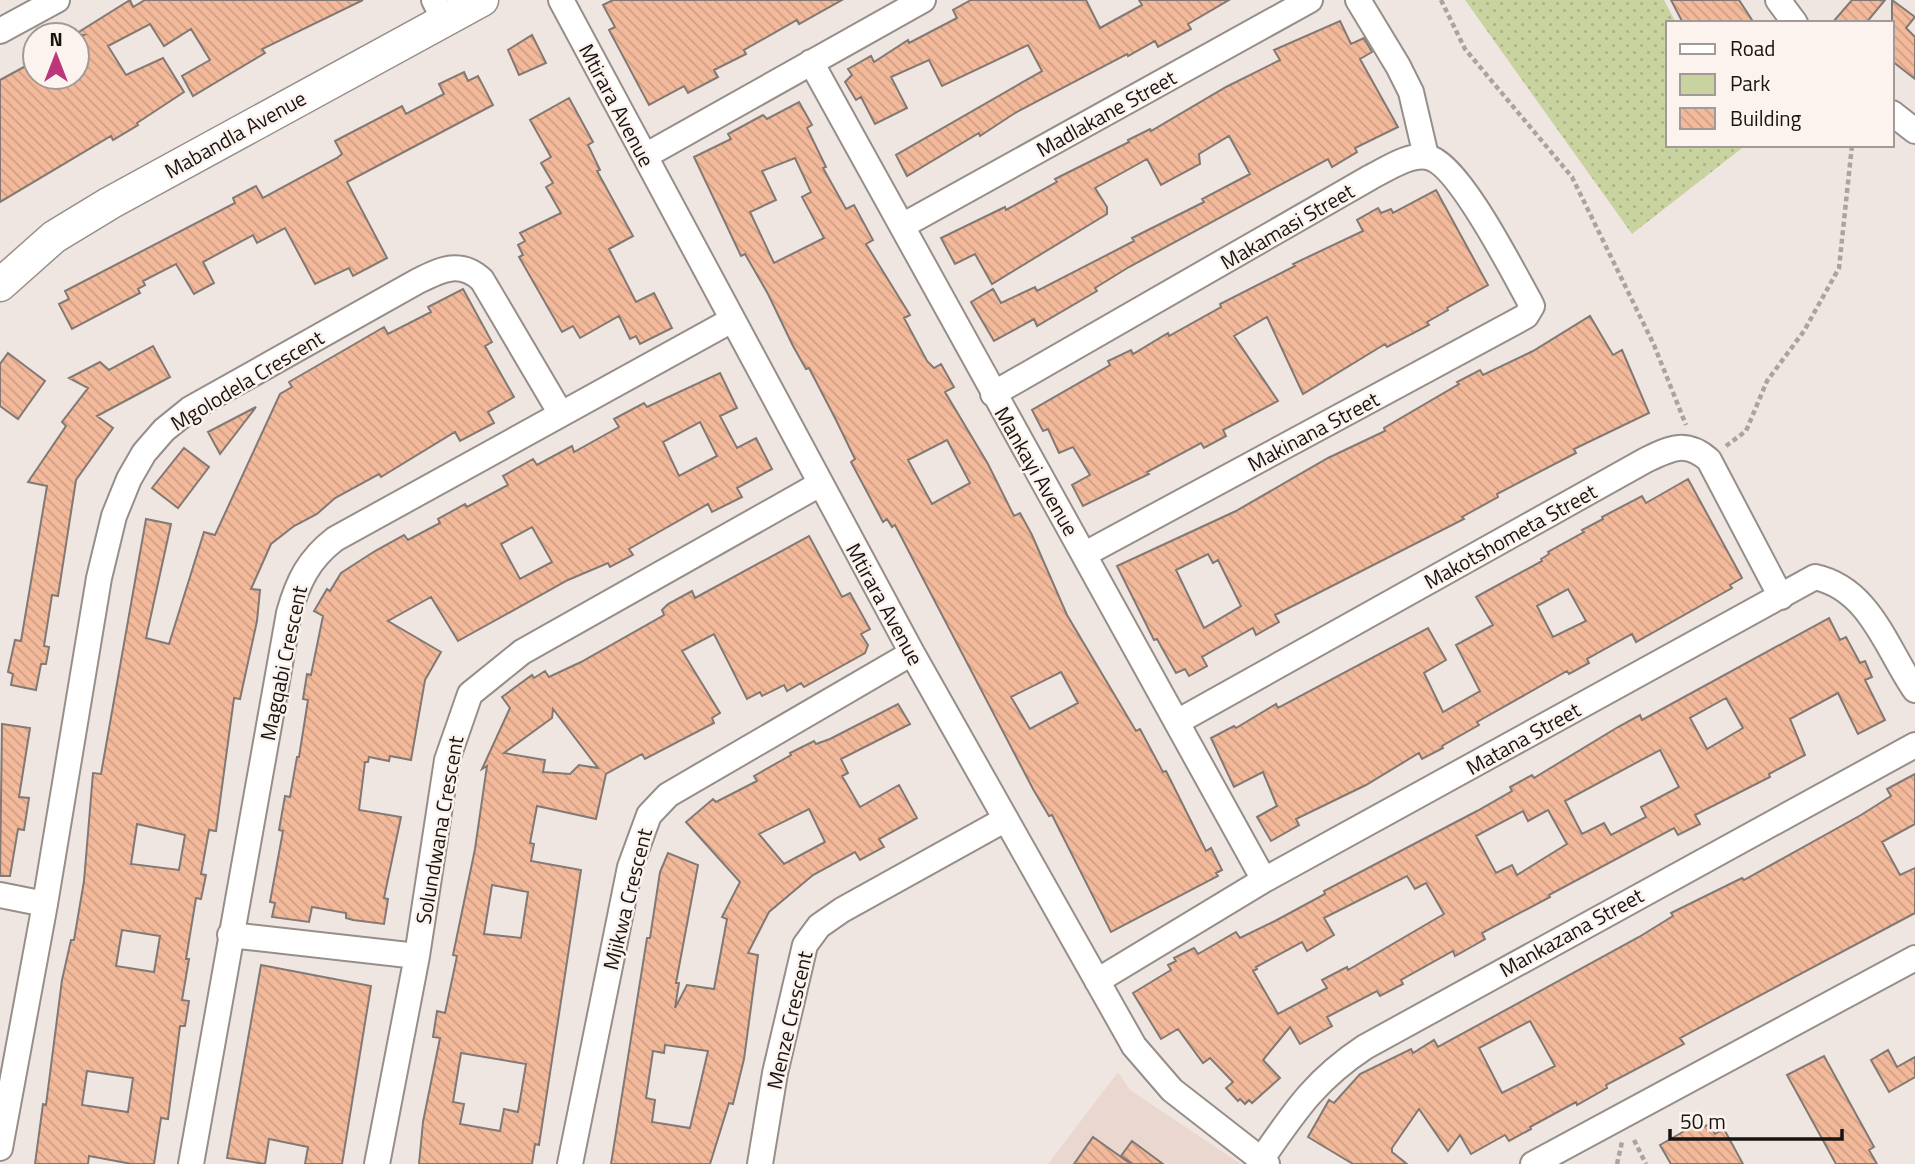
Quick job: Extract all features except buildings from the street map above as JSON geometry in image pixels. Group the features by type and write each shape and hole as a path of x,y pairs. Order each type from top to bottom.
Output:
{"street":[{"path":"0,31 57,0"},
{"name":"Mabandla Avenue","path":"0,285 54,237 110,203 439,10 482,0"},
{"name":"Mtirara Avenue","path":"561,0 912,653 1134,1046 1150,1069 1172,1090 1264,1162"},
{"path":"645,156 923,0"},
{"name":"Madlakane Street","path":"902,226 1310,0"},
{"path":"1358,0 1411,92 1426,156"},
{"path":"1778,0 1794,21"},
{"name":"Mankayi Avenue","path":"811,62 1264,880"},
{"path":"1894,115 1915,131"},
{"name":"Makinana Street","path":"1085,554 1526,316 1532,306 1459,181 1449,169 1426,156"},
{"name":"Makamasi Street","path":"993,394 1371,177 1409,159 1426,156"},
{"name":"Mgolodela Crescent","path":"0,1147 45,904 99,578 114,516 129,479 144,453 164,430 190,409 438,271 459,267 467,269 482,280 561,414"},
{"name":"Magqabi Crescent","path":"191,1164 289,613 303,572 317,552 335,539 732,320"},
{"name":"Makotshometa Street","path":"1177,722 1646,460 1680,447 1702,454"},
{"path":"1702,454 1781,597"},
{"name":"Solundwana Crescent","path":"377,1164 418,956 447,760 470,694 522,652 820,484"},
{"name":"Matana Street","path":"1097,981 1264,880 1815,577 1831,580 1862,601 1915,690"},
{"name":"Mjikwa Crescent","path":"570,1164 630,867 649,815 668,795 912,653"},
{"name":"Mankazana Street","path":"1264,1162 1315,1085 1334,1067 1365,1047 1915,745"},
{"name":"Menze Crescent","path":"761,1164 775,1073 805,945 820,926 842,910 1006,819"},
{"path":"0,895 45,904"},
{"path":"230,935 418,956"},
{"path":"1533,1164 1915,958"}],"path":[{"path":"1441,0 1465,49 1572,177 1654,345 1702,454 1746,431 1767,380 1804,331 1839,268 1852,147"},
{"path":"1617,1164 1623,1138"},
{"path":"1634,1140 1646,1164"}],"shaded area":[{"path":"1118,1072 1130,1090 1241,1164 1048,1164"}],"green space":[{"path":"1465,0 1664,0 1675,21 1666,21 1666,147 1743,147 1632,234"}]}
